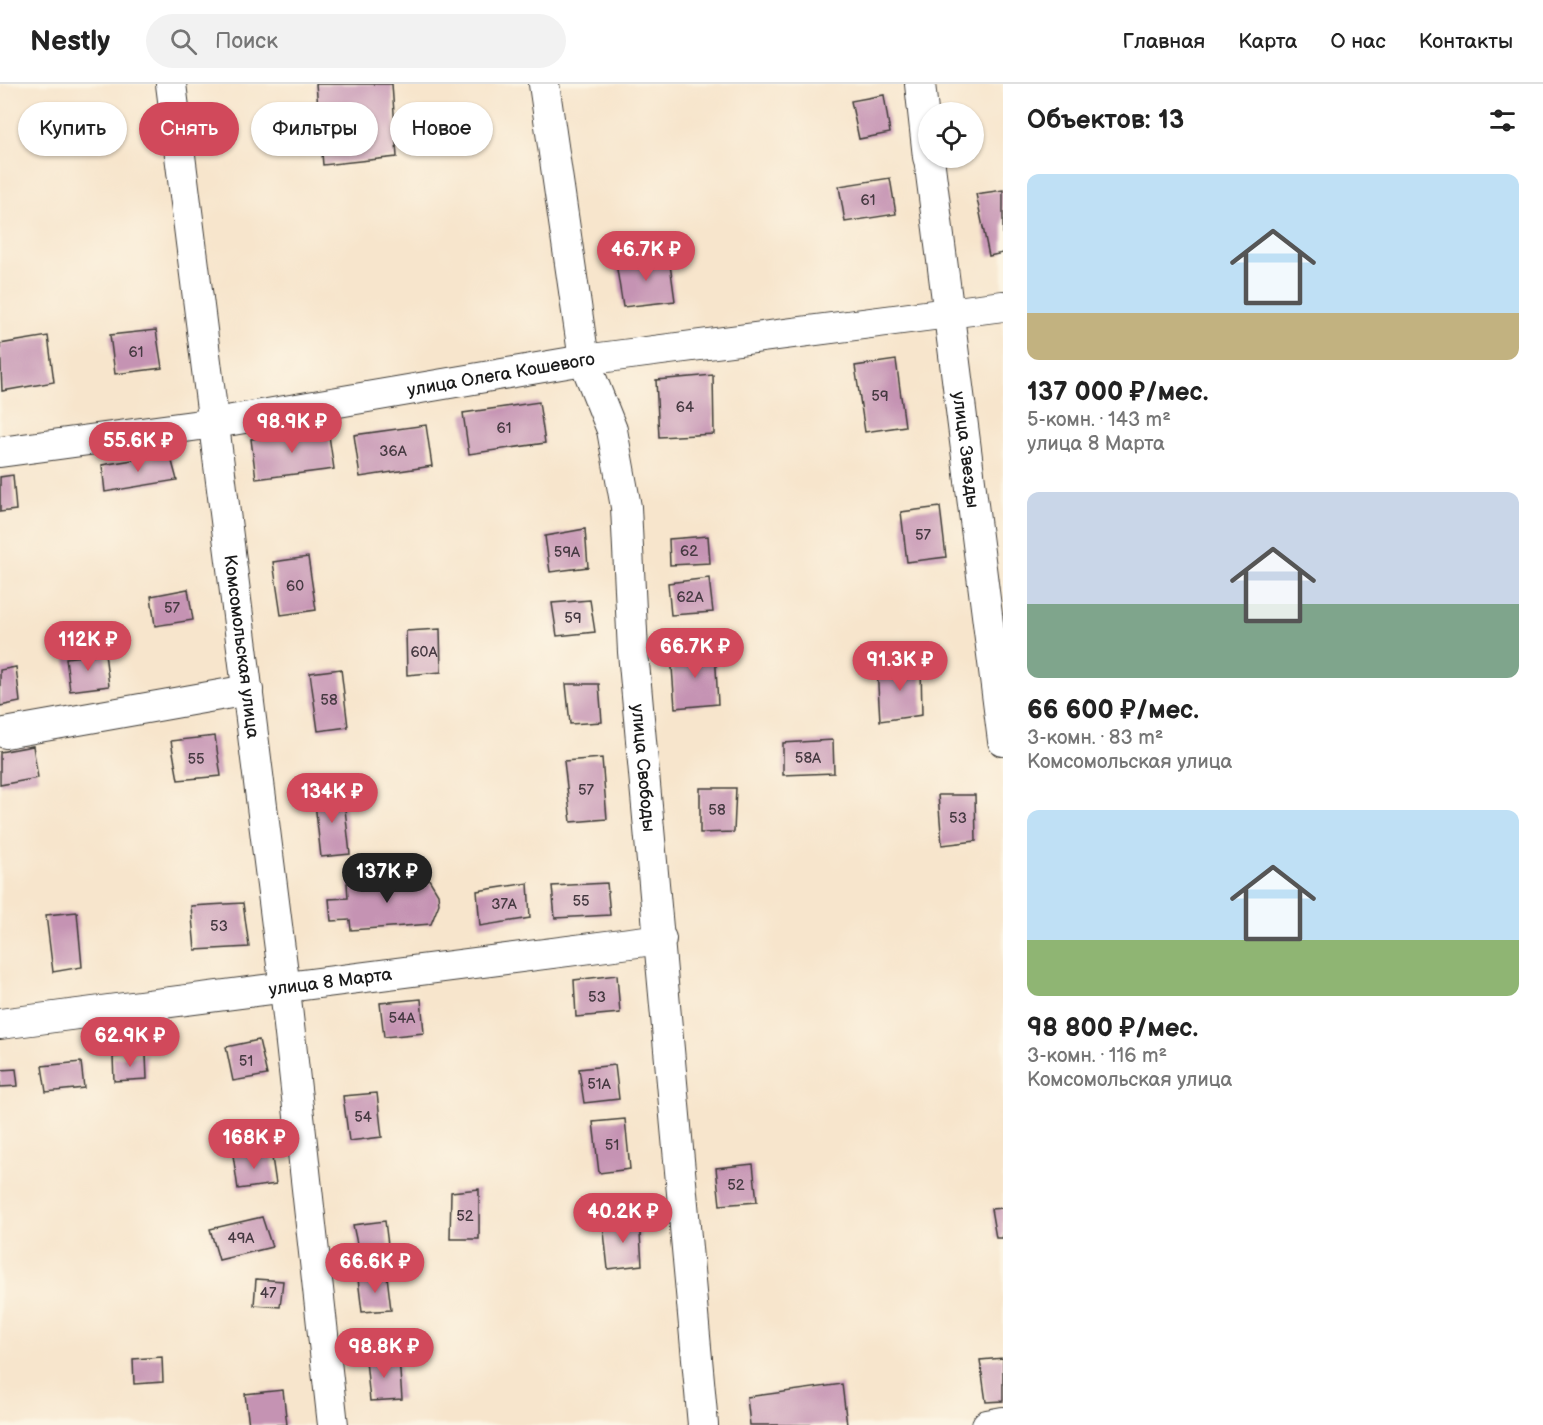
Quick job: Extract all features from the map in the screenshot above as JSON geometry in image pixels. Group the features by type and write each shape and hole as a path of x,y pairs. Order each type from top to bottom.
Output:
{"street":[{"name":"Комсомольская улица","path":"171,84 285,989 333,1425"},
{"name":"улица Свободы","path":"544,84 584,360 612,430 626,507 633,652 704,1425"},
{"name":"улица Звезды","path":"920,84 922,102"},
{"name":"улица Звезды","path":"930,168 946,312 1003,741"},
{"name":"улица Олега Кошевого","path":"0,452 215,423 584,360 1003,306"},
{"path":"5,733 248,690"},
{"name":"улица 8 Марта","path":"0,1024 661,939"},
{"path":"987,1425 1003,1422"}],"building":[{"path":"316,84 392,84 390,156 397,157 323,165 322,156 378,156 378,102 318,102"},
{"path":"884,95 890,133 859,139 851,101"},
{"path":"890,178 896,214 845,222 839,186"},
{"path":"1003,190 1003,253 989,256 976,194"},
{"path":"669,257 675,301 623,307 616,263"},
{"path":"156,330 162,368 115,374 110,335"},
{"path":"48,336 54,382 2,391 0,344"},
{"path":"896,360 905,426 865,432 855,366"},
{"path":"713,375 714,434 659,437 656,380"},
{"path":"539,402 545,443 469,454 463,413"},
{"path":"426,425 432,466 360,477 354,435"},
{"path":"328,429 334,469 256,479 251,439"},
{"path":"170,454 177,480 105,492 102,465"},
{"path":"13,475 16,510 0,512 0,477"},
{"path":"940,507 946,557 907,562 901,512"},
{"path":"585,529 588,567 550,572 545,536"},
{"path":"708,536 710,563 670,565 669,539"},
{"path":"308,557 316,610 281,615 273,562"},
{"path":"709,578 713,612 671,615 668,583"},
{"path":"188,589 193,620 155,626 151,596"},
{"path":"590,600 595,632 557,636 552,603"},
{"path":"440,629 441,672 407,675 406,631"},
{"path":"715,651 718,704 675,708 671,654"},
{"path":"105,653 109,686 70,691 66,658"},
{"path":"921,666 922,715 880,721 877,668"},
{"path":"16,667 20,702 0,706 0,670"},
{"path":"341,669 348,727 318,731 310,673"},
{"path":"566,684 599,684 602,722 570,724"},
{"path":"215,736 221,776 178,780 171,741"},
{"path":"833,740 834,773 783,775 783,743"},
{"path":"33,746 38,778 0,785 0,752"},
{"path":"602,758 607,819 571,822 564,761"},
{"path":"700,788 736,788 734,832 700,833"},
{"path":"343,791 350,854 321,857 314,794"},
{"path":"938,795 975,795 976,841 942,845"},
{"path":"427,876 438,894 439,904 431,924 351,930 350,920 331,921 329,899 348,898 347,883"},
{"path":"528,883 530,918 480,926 477,891"},
{"path":"607,883 610,915 555,918 552,886"},
{"path":"243,903 249,947 195,950 191,906"},
{"path":"77,912 82,967 53,972 46,915"},
{"path":"617,975 620,1013 576,1017 574,980"},
{"path":"421,999 424,1033 384,1037 380,1003"},
{"path":"259,1040 267,1075 233,1081 226,1047"},
{"path":"146,1055 147,1079 114,1081 113,1057"},
{"path":"81,1062 84,1088 46,1092 42,1066"},
{"path":"615,1065 619,1099 584,1103 579,1069"},
{"path":"16,1069 18,1086 0,1087 0,1070"},
{"path":"377,1093 382,1137 349,1141 343,1096"},
{"path":"625,1119 630,1169 599,1173 593,1122"},
{"path":"271,1151 276,1184 238,1189 233,1155"},
{"path":"753,1164 757,1202 720,1205 716,1168"},
{"path":"479,1189 479,1239 450,1239 451,1192"},
{"path":"1003,1208 1003,1238 996,1238 991,1209"},
{"path":"262,1217 272,1247 219,1260 210,1229"},
{"path":"639,1218 642,1265 608,1269 603,1223"},
{"path":"385,1221 389,1253 360,1258 353,1225"},
{"path":"387,1276 391,1310 362,1312 358,1279"},
{"path":"256,1279 283,1281 280,1307 254,1305"},
{"path":"162,1357 163,1382 134,1384 133,1359"},
{"path":"399,1358 402,1399 370,1401 366,1360"},
{"path":"1003,1358 1003,1401 986,1402 980,1360"},
{"path":"842,1384 847,1425 750,1425 747,1397"},
{"path":"283,1390 287,1425 249,1425 245,1394"}]}
